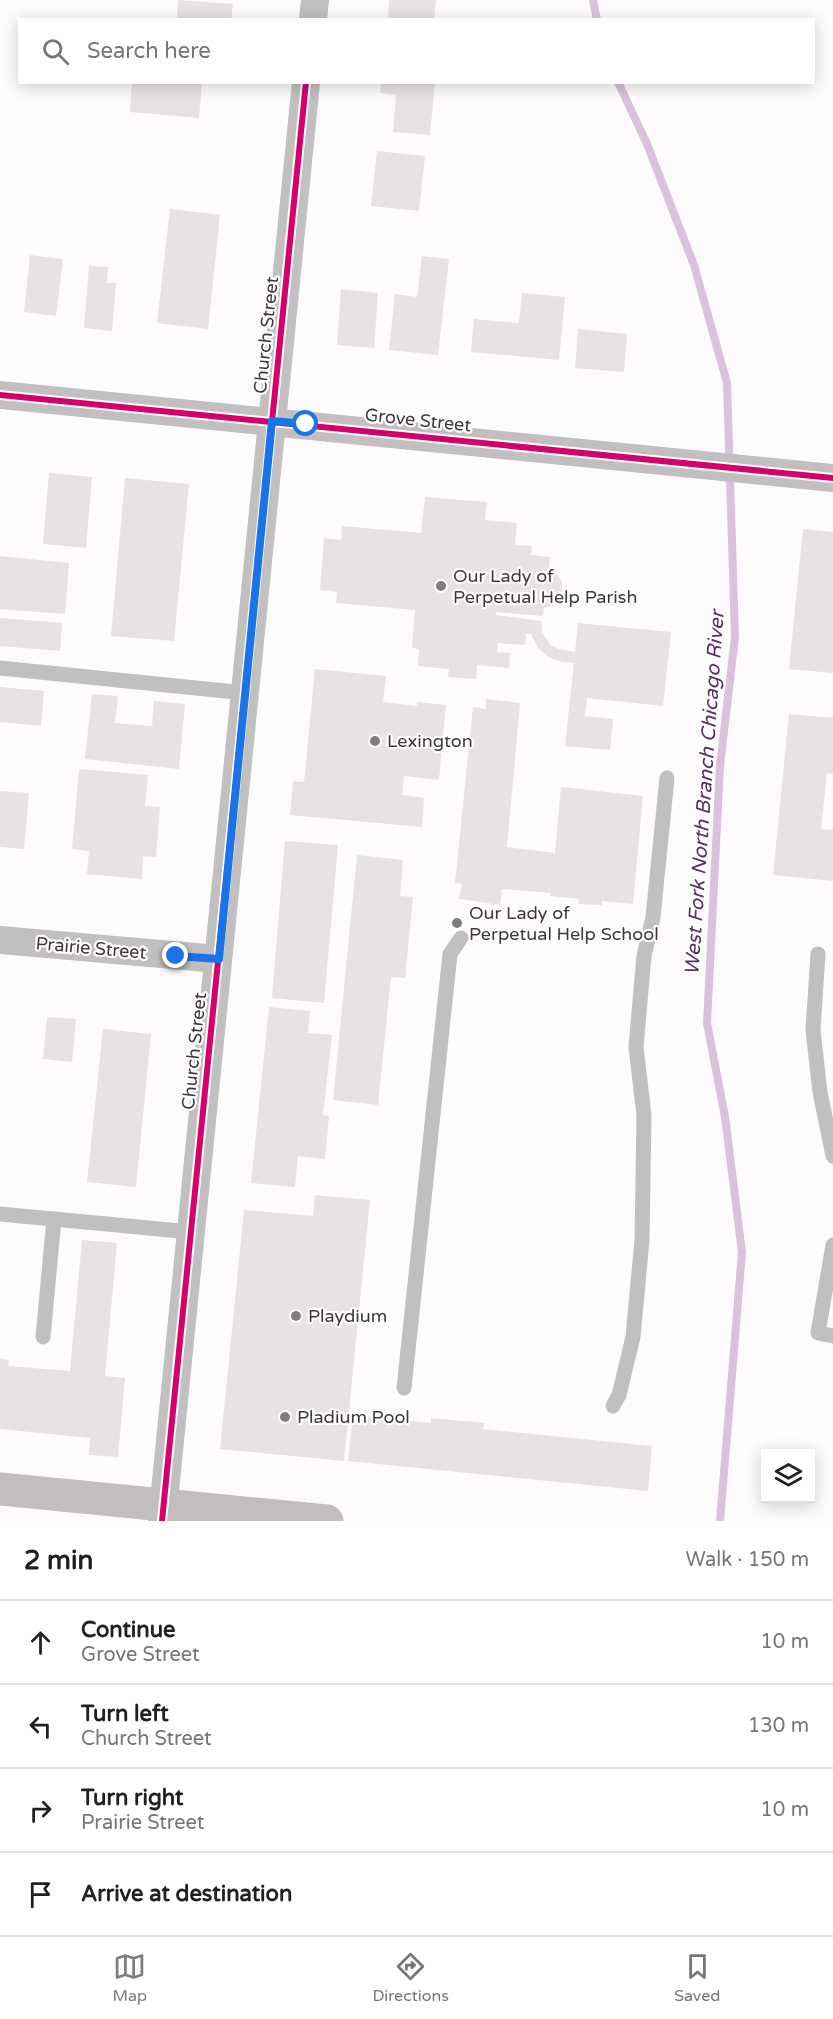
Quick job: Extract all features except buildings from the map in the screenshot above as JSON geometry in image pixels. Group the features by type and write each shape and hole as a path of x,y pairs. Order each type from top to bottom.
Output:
{"main road":[{"path":"0,1489 163,1513 327,1521"}],"street":[{"path":"313,18 315,0"},
{"name":"Church Street","path":"163,1513 306,84"},
{"name":"Grove Street","path":"0,395 833,478"},
{"name":"Prairie Street","path":"0,940 219,959"}],"lane":[{"path":"0,668 245,693"},
{"path":"613,1406 619,1395 633,1337 642,1240 644,1115 636,1047 644,956 653,917 667,778"},
{"path":"404,1388 450,954 461,938"},
{"path":"818,954 813,1030 820,1092 833,1156"},
{"path":"0,1214 191,1232"},
{"path":"43,1337 54,1219"},
{"path":"826,1334 833,1245"}],"waterway":[{"name":"West Fork North Branch Chicago River","path":"593,0 597,18"},
{"name":"West Fork North Branch Chicago River","path":"619,84 647,144 694,265 727,383 735,637 720,766 707,1023 725,1117 742,1252 720,1521"}],"cycle path":[{"path":"162,1521 306,84"},
{"path":"0,395 833,478"}],"place":[{"name":"Our Lady of Perpetual Help Parish","path":"441,586"},
{"name":"Lexington","path":"375,741"},
{"name":"Our Lady of Perpetual Help School","path":"457,923"},
{"name":"Playdium","path":"296,1316"},
{"name":"Pladium Pool","path":"285,1417"}],"route":[{"path":"176,956 219,959 272,421 306,424"}]}
